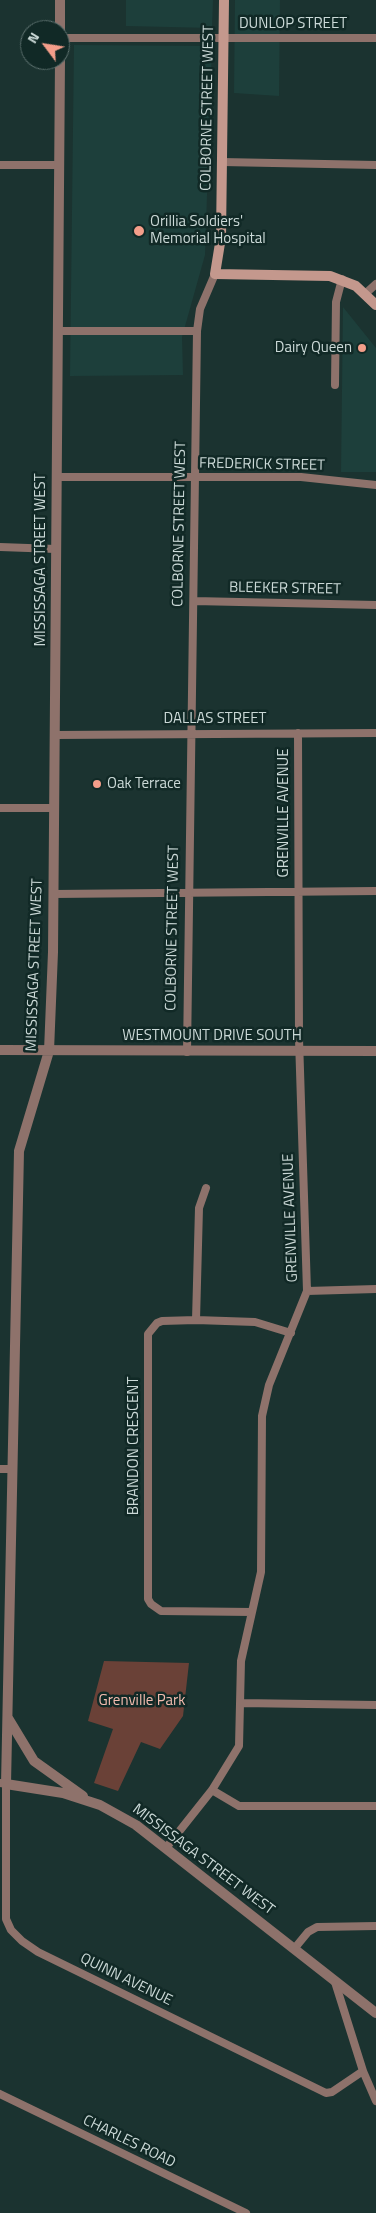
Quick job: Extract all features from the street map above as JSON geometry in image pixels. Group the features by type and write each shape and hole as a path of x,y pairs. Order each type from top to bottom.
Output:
{"main road":[{"name":"COLBORNE STREET WEST","path":"215,274 221,237 224,0"},
{"path":"215,274 330,276 342,279 365,294 376,305"}],"street":[{"path":"60,0 60,20"},
{"name":"DUNLOP STREET","path":"70,36 376,38"},
{"name":"MISSISSAGA STREET WEST","path":"60,70 55,735 49,1051 19,1151 8,1717 3,1784 63,1793 94,1803 136,1824 376,2012"},
{"path":"222,162 376,165"},
{"path":"0,165 59,165"},
{"name":"COLBORNE STREET WEST","path":"187,1052 197,331 200,309 215,274"},
{"path":"335,385 336,302 342,279"},
{"path":"365,294 376,284"},
{"path":"58,331 197,331"},
{"name":"FREDERICK STREET","path":"56,477 301,477 376,485"},
{"path":"0,547 56,549"},
{"name":"BLEEKER STREET","path":"194,601 376,605"},
{"name":"GRENVILLE AVENUE","path":"166,1848 212,1790 237,1752 241,1703 241,1661 262,1557 262,1416 269,1385 307,1291 299,1051 298,733"},
{"name":"DALLAS STREET","path":"55,735 376,733"},
{"path":"0,808 54,808"},
{"path":"53,894 376,891"},
{"name":"WESTMOUNT DRIVE SOUTH","path":"0,1050 187,1052 376,1051"},
{"path":"196,1320 199,1208 206,1188"},
{"path":"307,1291 376,1289"},
{"name":"BRANDON CRESCENT","path":"252,1612 162,1610 151,1604 148,1599 148,1334 157,1323 162,1321 196,1320 255,1322 291,1333"},
{"path":"0,1469 12,1469"},
{"path":"241,1703 376,1705"},
{"path":"8,1717 34,1761 94,1803"},
{"name":"QUINN AVENUE","path":"3,1784 6,1919 11,1930 22,1941 38,1952 326,2093 332,2092 363,2071"},
{"path":"212,1790 239,1806 376,1806"},
{"path":"294,1949 308,1932 318,1927 376,1926"},
{"path":"334,1980 363,2071 376,2101"},
{"name":"CHARLES ROAD","path":"0,2094 246,2213"}],"shaded area":[{"path":"126,0 213,0 212,28 126,26"},
{"path":"235,0 280,0 279,96 234,93"},
{"name":"Orillia Soldiers' Memorial Hospital","path":"74,45 212,46 205,255 182,337 183,375 70,376"},
{"path":"343,307 376,348 376,472 341,472"}],"green space":[{"name":"Grenville Park","path":"104,1661 189,1663 183,1716 160,1749 141,1742 118,1791 94,1783 113,1729 88,1721"}],"place":[{"name":"Orillia Soldiers' Memorial Hospital","path":"139,231"},
{"name":"Dairy Queen","path":"362,348"},
{"name":"Oak Terrace","path":"97,784"}]}
